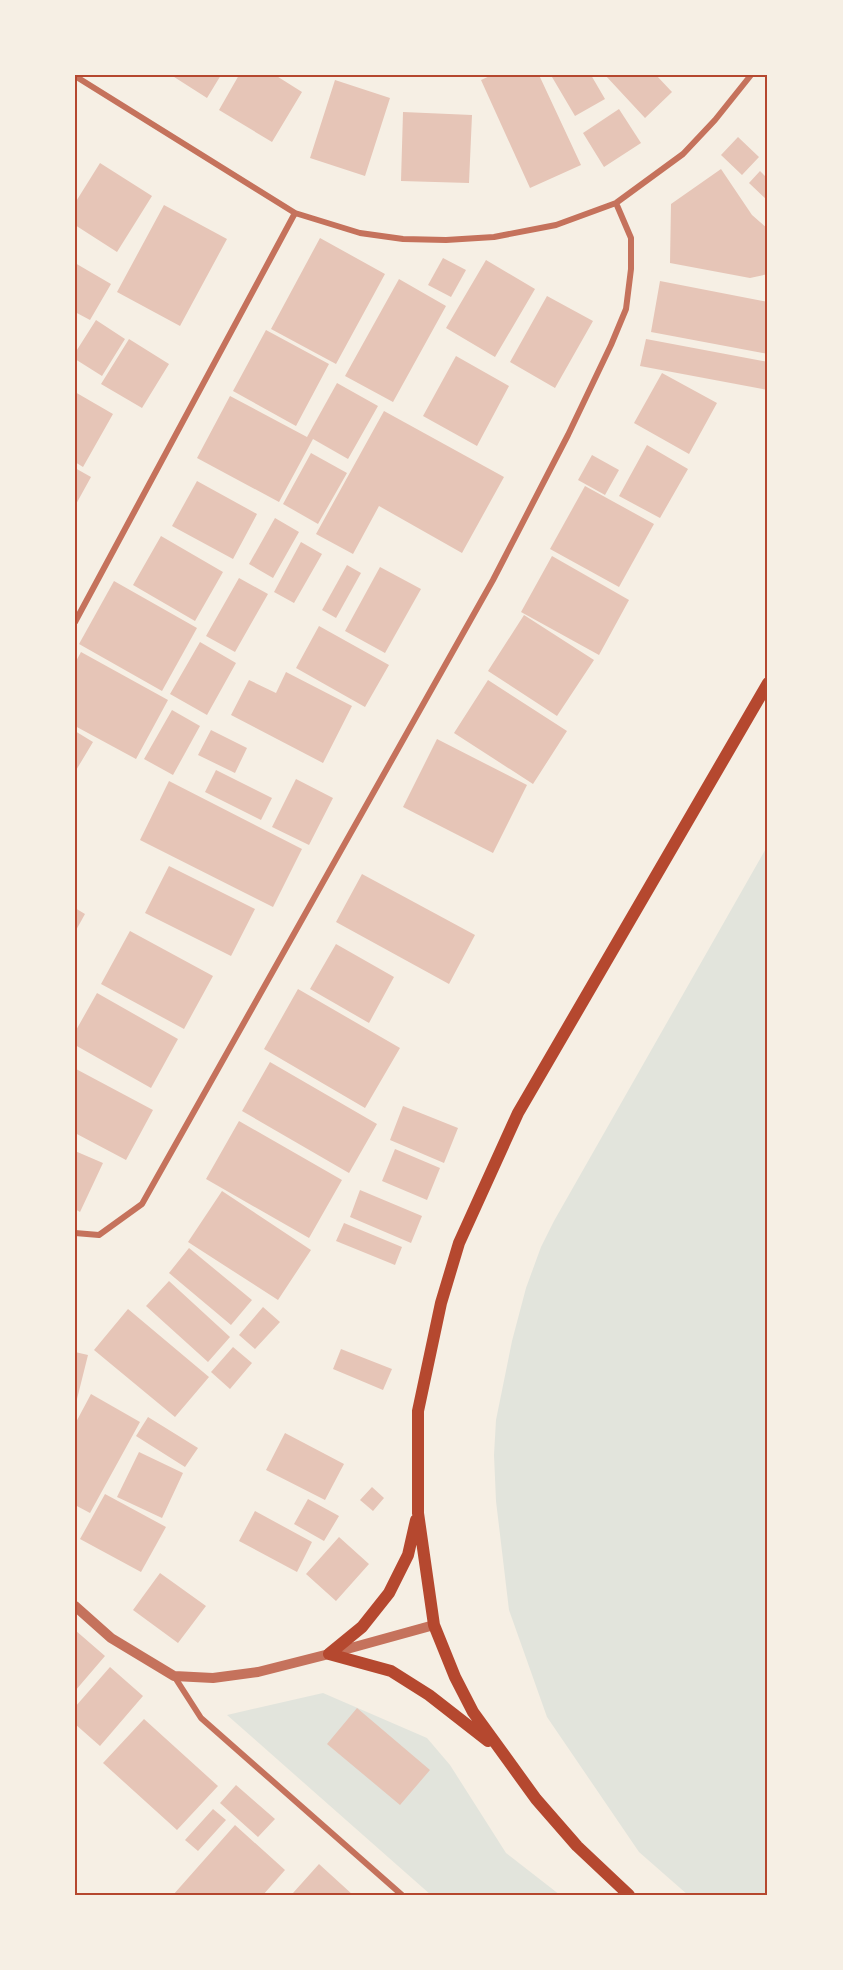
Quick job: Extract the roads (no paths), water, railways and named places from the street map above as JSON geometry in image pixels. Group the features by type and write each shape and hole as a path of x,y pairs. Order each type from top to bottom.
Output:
{"main road":[{"path":"629,1895 578,1846 536,1799 473,1713 455,1677 434,1625 418,1513 418,1411 441,1303 459,1243 518,1113 768,683"},
{"path":"328,1654 362,1628 389,1593 408,1555 418,1513"},
{"path":"328,1654 391,1671 429,1695 501,1751"}],"street":[{"path":"75,76 295,213 360,233 404,239 446,240 494,237 556,225 616,203 683,154 715,120 751,75"},
{"path":"75,1233 99,1235 142,1204 493,580 568,435 626,309 631,269 631,238 616,203"},
{"path":"75,622 295,213"},
{"path":"75,1606 111,1638 174,1676 201,1718 402,1895"},
{"path":"174,1676 213,1678 247,1673 434,1625"}]}
